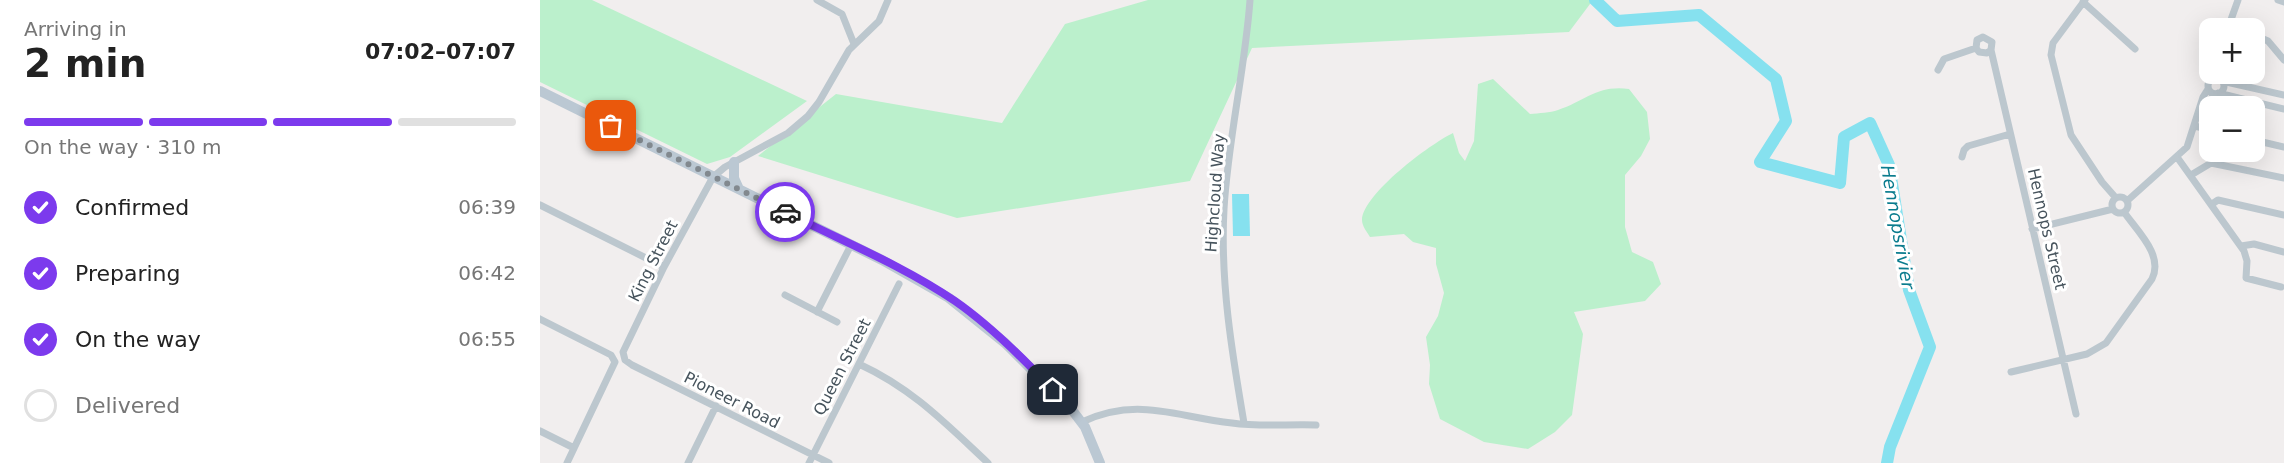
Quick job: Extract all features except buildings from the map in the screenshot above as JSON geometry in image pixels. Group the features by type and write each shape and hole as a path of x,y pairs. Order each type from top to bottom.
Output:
{"main road":[{"path":"540,91 851,245 923,282 964,308 1031,367 1082,422 1100,463"},
{"path":"734,162 734,178 739,189"}],"street":[{"path":"817,0 842,15 854,44"},
{"path":"713,177 734,162 788,133 808,116 854,44 876,26 888,0"},
{"name":"Highcloud Way","path":"1244,423 1227,305 1223,252 1224,209 1231,139 1250,0"},
{"path":"2232,18 2238,0"},
{"path":"2278,0 2284,2"},
{"path":"2116,198 2071,135 2051,55 2055,39 2084,1 2135,49"},
{"path":"1986,37 1992,42 1991,50 1981,53 1976,48 1977,40 1986,37"},
{"path":"2265,40 2284,60"},
{"path":"1938,70 1944,58 1976,48"},
{"name":"Hennops Street","path":"1991,50 2076,414"},
{"path":"2205,96 2211,84"},
{"path":"2217,94 2223,89 2220,84"},
{"path":"2240,84 2284,95"},
{"path":"2208,89 2225,96"},
{"path":"2264,96 2265,91"},
{"path":"2265,106 2284,109"},
{"path":"2127,201 2187,147 2199,112"},
{"path":"2195,126 2199,127"},
{"path":"1962,157 1968,146 2010,134"},
{"path":"2265,143 2284,147"},
{"path":"2177,157 2241,246 2247,261 2246,278 2281,288"},
{"path":"2191,175 2211,164 2284,178"},
{"name":"King Street","path":"625,360 623,350 664,267 713,177"},
{"path":"2121,197 2127,201 2128,207 2124,212 2118,213 2113,209 2112,203 2116,198 2121,197"},
{"path":"2212,204 2218,200 2284,215"},
{"path":"540,205 664,267"},
{"path":"2032,229 2113,209"},
{"path":"2011,372 2093,352 2106,343 2156,272 2152,253 2124,212"},
{"path":"2241,246 2254,244 2284,252"},
{"path":"817,312 851,245"},
{"name":"Queen Street","path":"811,459 899,284"},
{"path":"785,295 837,322"},
{"path":"540,319 609,354 615,362 567,463"},
{"name":"Pioneer Road","path":"625,360 716,406 811,459 829,463"},
{"path":"859,364 889,378 915,395 988,463"},
{"path":"688,463 716,406"},
{"path":"1082,422 1113,410 1139,408 1234,424 1316,425"},
{"path":"540,431 574,448"}],"green space":[{"path":"540,0 592,0 807,101 730,157 707,164 540,82"},
{"path":"1148,0 1593,0 1569,32 1252,48 1190,181 957,218 758,156 836,94 1002,123 1065,24"},
{"path":"1493,79 1530,114 1555,111 1608,89 1629,89 1647,112 1650,139 1641,156 1625,175 1625,227 1632,252 1653,262 1661,284 1645,301 1574,312 1583,334 1572,415 1555,432 1528,449 1484,442 1440,419 1429,384 1430,365 1426,337 1438,316 1444,293 1436,264 1436,248 1413,242 1404,234 1370,237 1362,220 1365,209 1385,184 1414,159 1453,133 1459,153 1465,161 1474,141 1478,84"}],"water":[{"path":"1232,194 1249,194 1250,236 1233,236"}],"waterway":[{"name":"Hennopsrivier","path":"1595,0 1617,21 1699,15 1776,79 1786,121 1760,162 1840,183 1844,137 1870,123 1889,165 1909,290 1930,347 1890,447 1887,463"}],"way so far":[{"path":"611,126 785,212"}],"route":[{"path":"785,212 903,271 955,301 1005,343 1053,390"}]}
